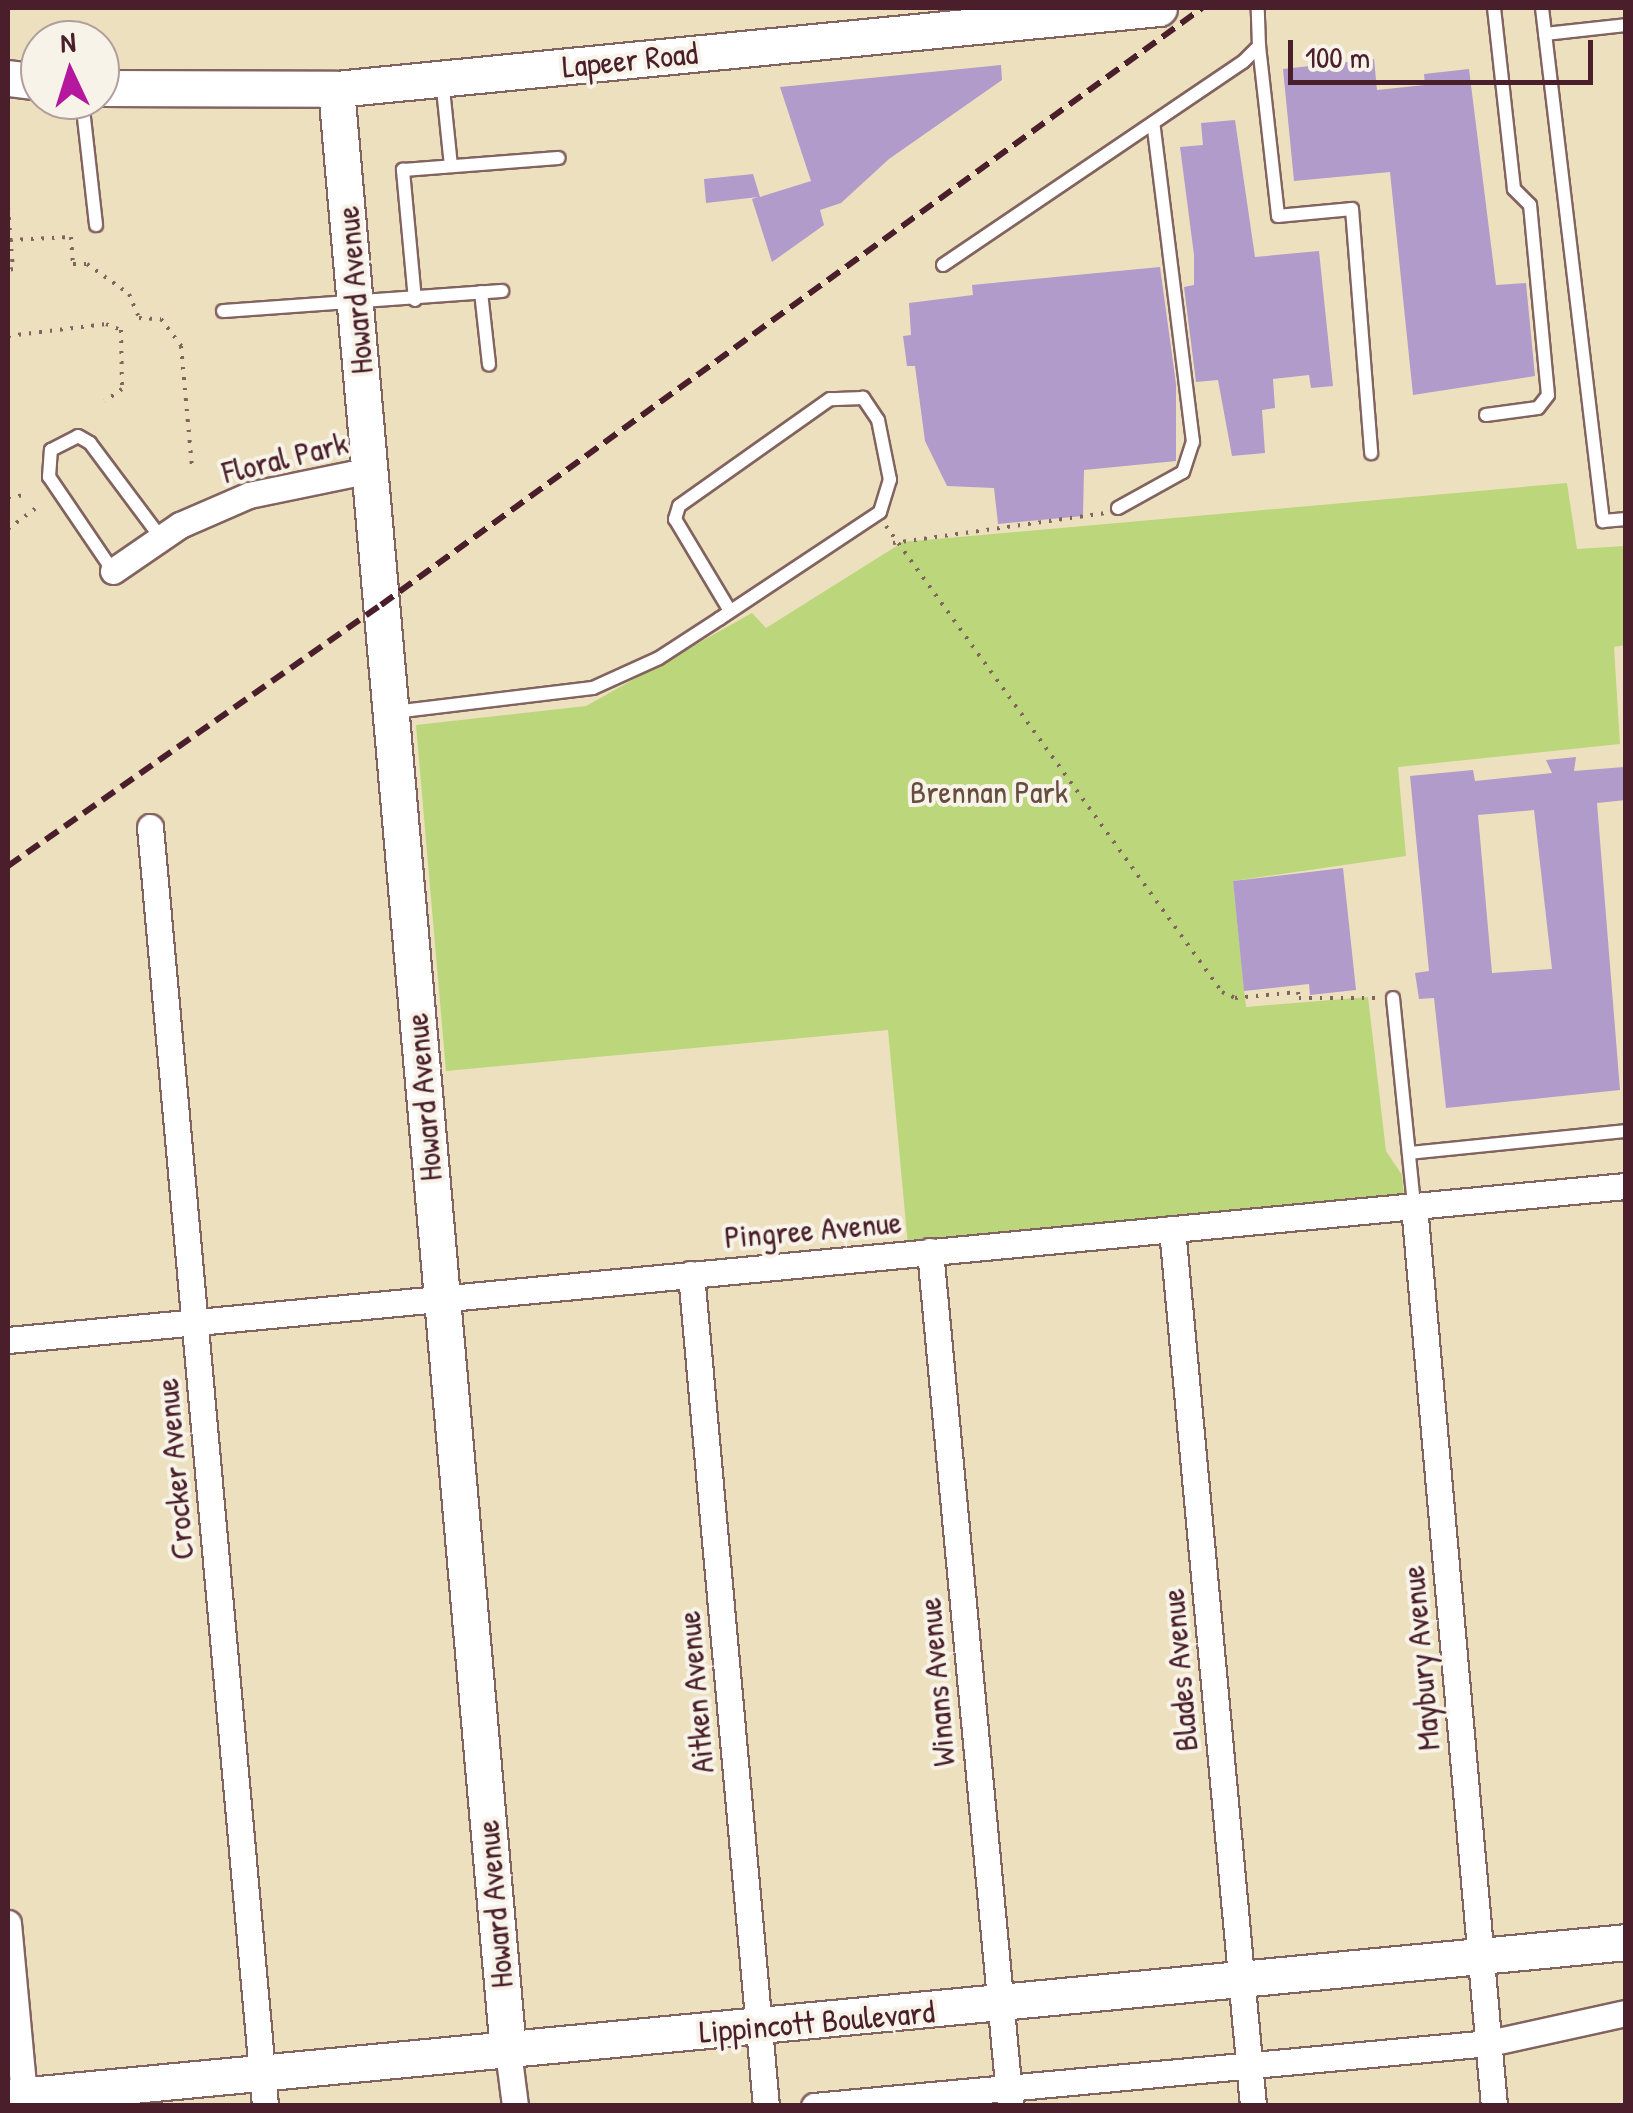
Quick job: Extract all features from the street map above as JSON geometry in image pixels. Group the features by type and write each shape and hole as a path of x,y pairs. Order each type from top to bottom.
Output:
{"street":[{"name":"Lapeer Road","path":"120,88 336,89 982,16 1159,8"},
{"name":"Howard Avenue","path":"336,89 439,1297 515,2106"},
{"name":"Floral Park","path":"113,571 161,538 249,495 370,470"},
{"name":"Crocker Avenue","path":"150,827 264,2090"},
{"name":"Pingree Avenue","path":"8,1340 1626,1186"},
{"name":"Maybury Avenue","path":"1414,1206 1494,2106"},
{"name":"Blades Avenue","path":"1172,1229 1253,2106"},
{"name":"Winans Avenue","path":"930,1252 1009,2095"},
{"name":"Aitken Avenue","path":"691,1274 766,2106"},
{"path":"8,1923 19,2099"},
{"name":"Lippincott Boulevard","path":"19,2099 264,2090 508,2050 1626,1942"},
{"path":"814,2106 1009,2095 1489,2043 1626,2013"}],"lane":[{"path":"1258,8 1278,216 1352,209 1371,452"},
{"path":"1486,415 1538,408 1548,395 1530,205 1514,189 1494,8"},
{"path":"1542,8 1603,521 1626,519"},
{"path":"1545,34 1626,25"},
{"path":"943,265 1259,46"},
{"path":"442,78 451,166"},
{"path":"84,120 96,225"},
{"path":"1118,508 1183,472 1193,442 1153,123"},
{"path":"414,300 404,170 559,158"},
{"path":"223,311 356,305 502,291"},
{"path":"481,292 489,365"},
{"path":"392,712 593,688 658,658 730,611 880,512 890,480 878,420 862,398 830,399 679,506 675,519 730,611"},
{"path":"113,571 49,477 51,450 78,436 90,442 161,538"},
{"path":"1393,998 1414,1206"},
{"path":"1409,1153 1626,1131"}],"path":[{"path":"8,207 13,269 8,270"},
{"path":"10,240 72,236 73,264 87,264 129,294 139,318 161,319 180,346 192,466"},
{"path":"8,336 106,324 121,330 122,388 104,401"},
{"path":"8,497 26,495"},
{"path":"893,543 1088,520 1118,508"},
{"path":"8,529 35,509"},
{"path":"880,512 893,543 952,614 1020,720 1064,768 1222,992 1235,998 1298,992 1299,998 1393,998"}],"green space":[{"name":"Brennan Park","path":"1567,483 1577,549 1625,546 1625,645 1614,647 1620,744 1398,767 1406,856 1233,881 1246,1007 1368,997 1386,1151 1402,1175 1404,1198 908,1246 888,1030 446,1071 416,725 586,706 752,613 766,628 903,542"}],"building":[{"path":"1374,59 1377,90 1425,85 1424,74 1469,69 1496,285 1526,283 1535,376 1413,395 1390,172 1294,181 1283,69"},
{"path":"1001,65 1002,80 889,159 841,203 820,210 824,225 772,262 752,199 758,197 706,203 704,179 753,174 760,197 811,181 780,87"},
{"path":"1235,120 1255,257 1319,251 1333,386 1311,388 1309,375 1273,379 1275,408 1262,410 1265,453 1232,456 1218,380 1196,382 1184,287 1194,285 1194,255 1180,147 1203,145 1201,123"},
{"path":"1160,267 1176,384 1176,461 1084,470 1083,516 998,524 994,488 947,486 925,441 915,366 907,366 903,336 911,335 909,303 973,295 972,285"},
{"path":"1576,757 1574,771 1624,767 1626,800 1597,803 1620,1090 1446,1108 1434,998 1419,999 1415,973 1429,971 1410,776 1473,770 1475,781 1552,773 1546,760","holes":["1534,810 1552,969 1492,973 1478,815"]},
{"path":"1343,868 1356,990 1310,995 1309,984 1244,991 1233,881"}],"railway":[{"path":"8,866 381,605 1202,8"}]}
